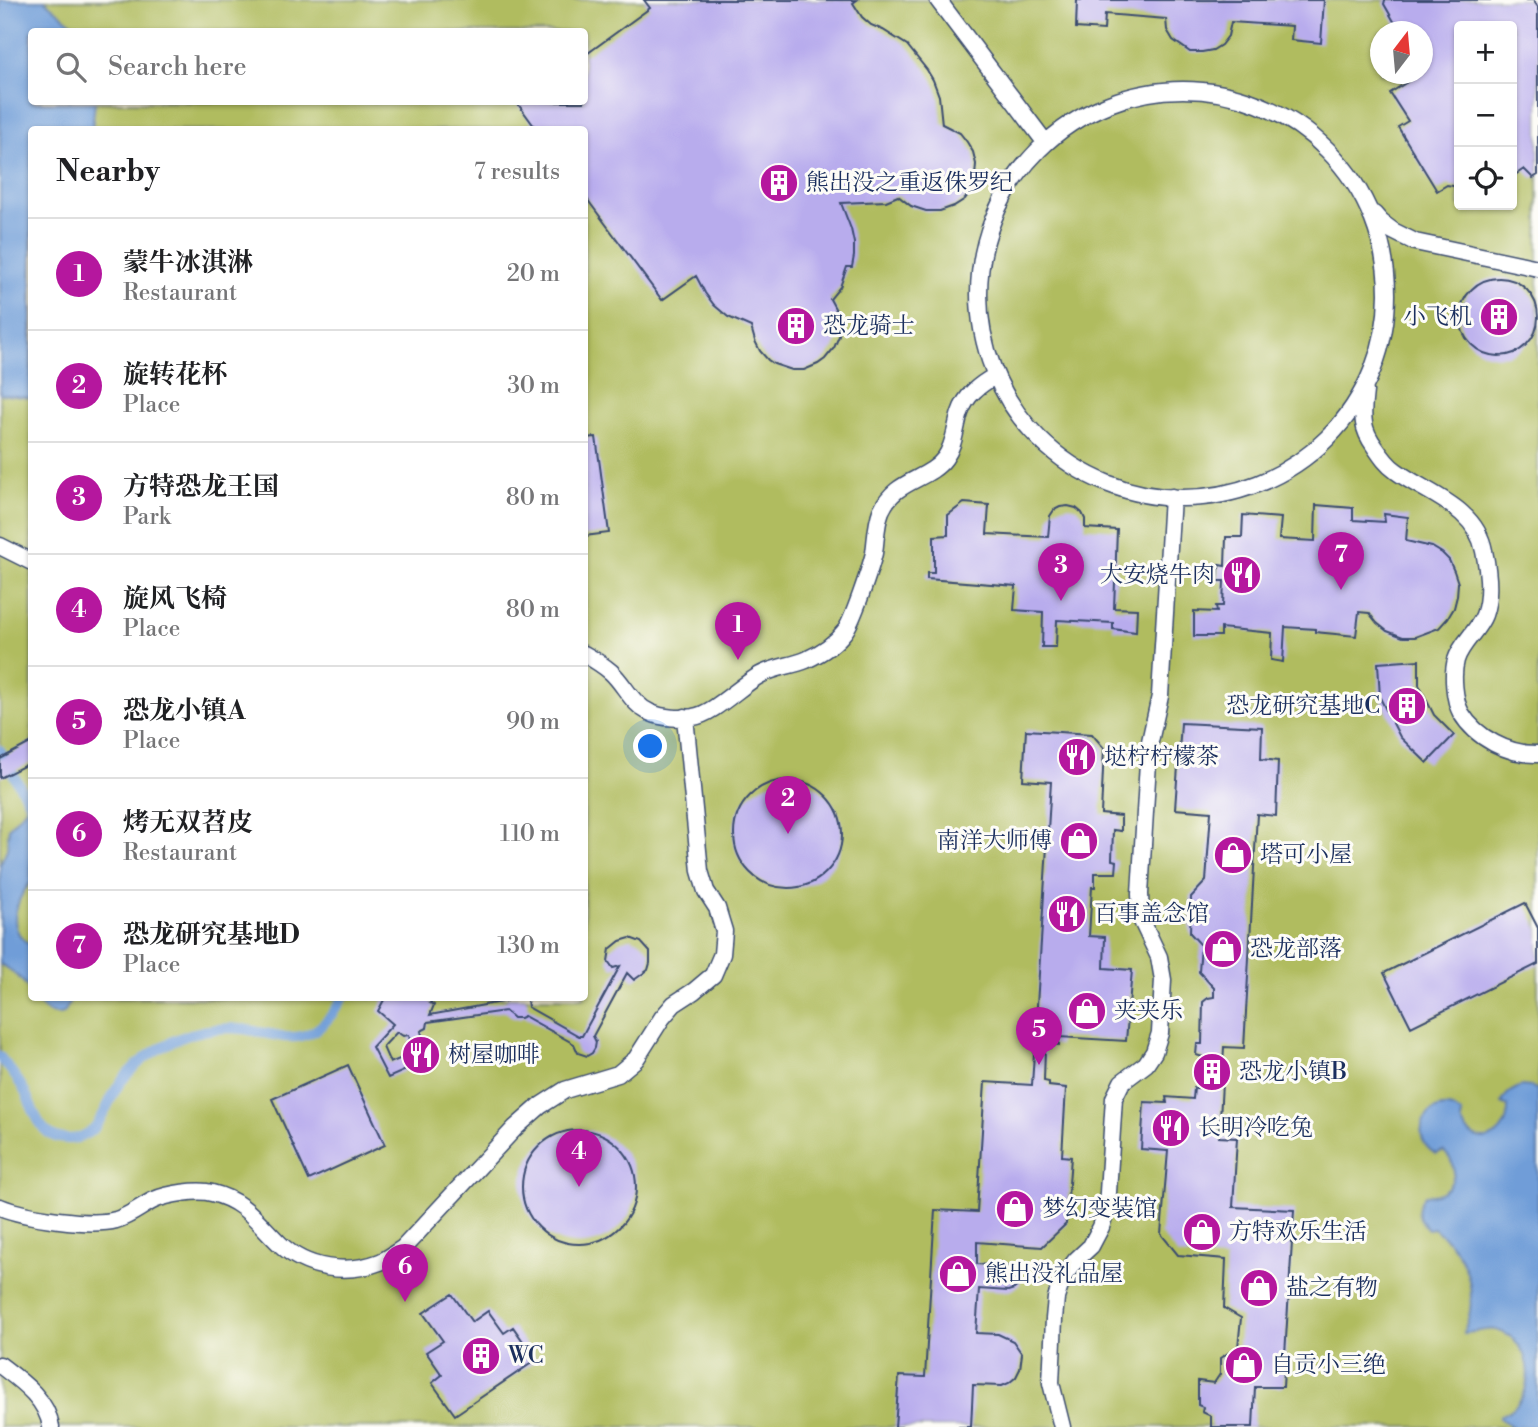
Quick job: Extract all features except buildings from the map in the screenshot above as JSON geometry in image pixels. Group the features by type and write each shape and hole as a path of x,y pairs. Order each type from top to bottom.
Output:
{"lane":[{"path":"938,0 1045,142"},
{"path":"1173,90 1206,91 1240,97 1272,110 1300,127 1326,149 1349,174 1366,203 1379,234 1386,268 1388,301 1383,335 1374,367 1359,398 1340,425 1316,449 1289,469 1258,484 1226,494 1192,498 1125,490 1093,478 1039,439 1016,413 995,376 986,353 979,319 977,286 991,220 1005,190 1025,162 1076,118 1139,94 1173,90"},
{"path":"1366,203 1381,222 1415,242 1538,268"},
{"path":"588,657 612,673 632,700 652,713 695,717 713,708 761,674 806,660 829,646 846,631 874,555 881,512 892,493 928,472 944,459 954,439 960,412 968,396 995,376"},
{"path":"1366,383 1364,424 1381,457 1395,470 1459,509 1482,543 1487,565 1487,597 1484,614 1456,659 1454,679 1460,711 1488,740 1509,749 1538,754"},
{"path":"1062,1427 1051,1383 1056,1298 1063,1277 1091,1246 1107,1208 1114,1098 1122,1082 1146,1063 1154,1052 1160,1033 1163,980 1159,957 1141,919 1140,894 1149,746 1160,696 1172,497"},
{"path":"0,547 28,560"},
{"path":"0,1208 28,1216 96,1223 114,1220 155,1200 183,1192 210,1192 233,1201 252,1213 282,1246 300,1259 318,1266 360,1267 382,1262 402,1248 515,1128 540,1106 565,1090 618,1074 636,1059 674,1004 694,992 713,975 722,954 724,931 718,908 706,891 700,872 685,717"},
{"path":"0,1366 24,1384 40,1401 51,1427"}],"green space":[{"path":"0,0 1538,0 1538,1427 0,1427"}],"water":[{"path":"0,0 44,0 77,28 28,28 28,105 95,105 92,126 28,126 28,398 0,394"},
{"path":"28,806 28,886 20,899 15,920 20,936 28,943 28,988 18,976 0,964 0,865 7,849 9,827"},
{"path":"37,1001 70,1001 64,1013 54,1014 44,1009"},
{"path":"1521,1086 1538,1090 1538,1427 1513,1427 1499,1418 1522,1398 1528,1372 1525,1358 1510,1336 1496,1330 1464,1333 1471,1298 1464,1264 1443,1236 1434,1228 1428,1229 1424,1225 1419,1213 1425,1195 1442,1192 1452,1181 1454,1174 1450,1158 1443,1151 1436,1154 1427,1147 1423,1139 1421,1130 1428,1115 1443,1107 1453,1108 1462,1114 1461,1121 1474,1137 1490,1138 1503,1127 1507,1118 1508,1106 1502,1103 1503,1100"}],"waterway":[{"path":"0,750 28,801"},
{"path":"0,1057 20,1083 45,1130 51,1135 69,1139 89,1133 101,1118 120,1083 140,1062 163,1046 188,1035 219,1029 243,1029 285,1037 304,1035 313,1032 327,1021 341,1001"}],"place":[{"name":"熊出没之重返侏罗纪","path":"779,183"},
{"name":"小飞机","path":"1499,317"},
{"name":"恐龙骑士","path":"796,326"},
{"name":"大安烧牛肉","path":"1242,575"},
{"name":"恐龙研究基地D","path":"1341,590"},
{"name":"方特恐龙王国","path":"1061,601"},
{"name":"蒙牛冰淇淋","path":"738,660"},
{"name":"恐龙研究基地C","path":"1407,706"},
{"name":"垯柠柠檬茶","path":"1077,757"},
{"name":"旋转花杯","path":"788,834"},
{"name":"南洋大师傅","path":"1079,841"},
{"name":"塔可小屋","path":"1233,855"},
{"name":"百事盖念馆","path":"1067,914"},
{"name":"恐龙部落","path":"1223,949"},
{"name":"夹夹乐","path":"1087,1011"},
{"name":"树屋咖啡","path":"421,1055"},
{"name":"恐龙小镇A","path":"1039,1065"},
{"name":"恐龙小镇B","path":"1212,1072"},
{"name":"长明冷吃兔","path":"1171,1128"},
{"name":"旋风飞椅","path":"579,1187"},
{"name":"梦幻变装馆","path":"1015,1209"},
{"name":"方特欢乐生活","path":"1202,1232"},
{"name":"熊出没礼品屋","path":"958,1274"},
{"name":"盐之有物","path":"1259,1288"},
{"name":"烤无双苕皮","path":"405,1302"},
{"name":"WC","path":"481,1356"},
{"name":"自贡小三绝","path":"1244,1365"}]}
